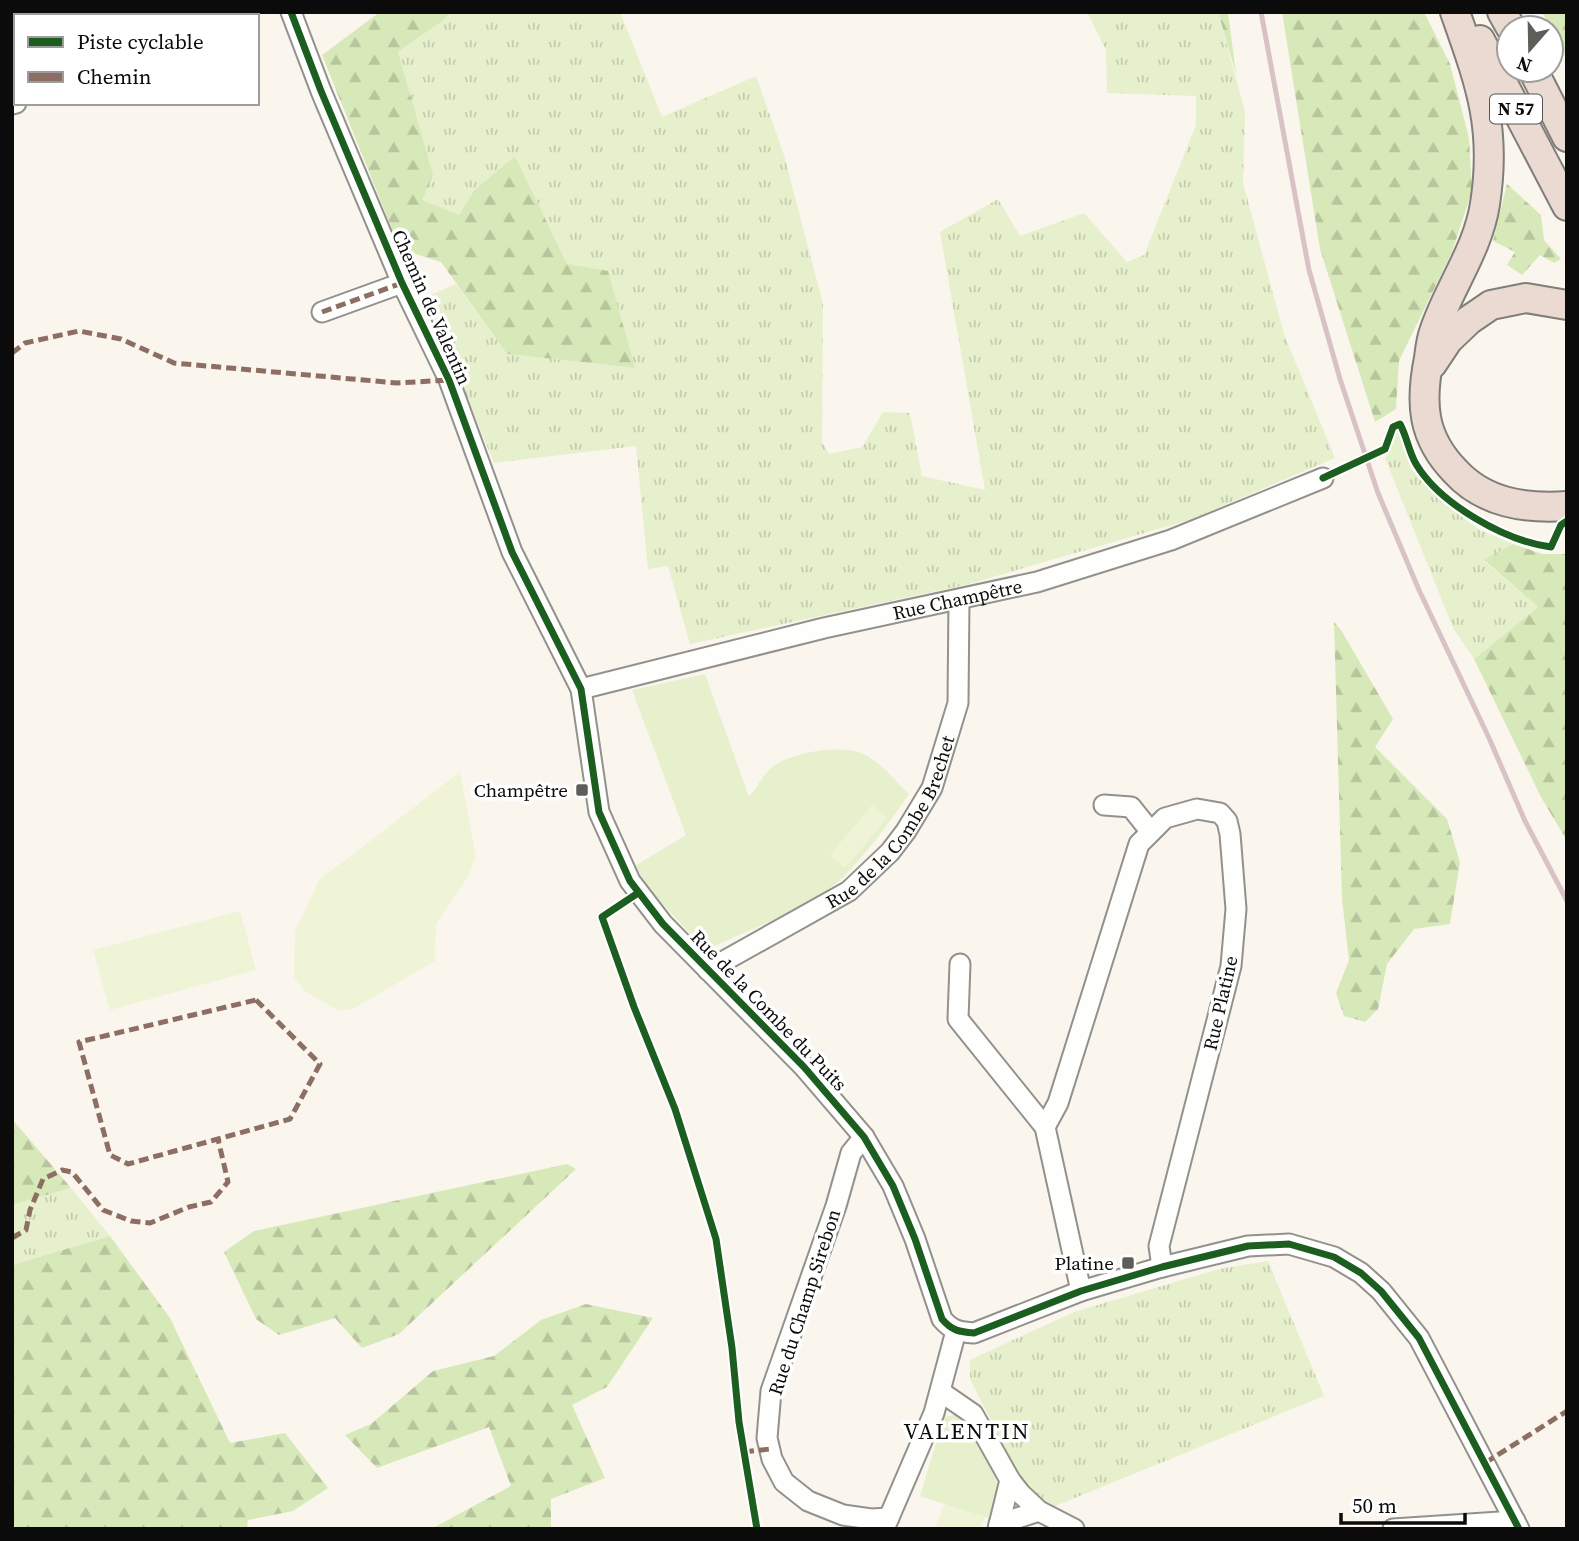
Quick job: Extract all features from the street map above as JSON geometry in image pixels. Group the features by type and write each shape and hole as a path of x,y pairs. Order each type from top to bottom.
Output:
{"highway":[{"path":"1455,12 1480,83 1489,125 1490,166 1481,221 1434,332 1423,402 1429,431 1441,457 1467,484 1496,500 1528,507 1567,506"},
{"name":"N 57","path":"1465,12 1567,206"},
{"name":"N 57","path":"1540,84 1567,137"},
{"path":"1425,376 1448,340 1469,320 1491,306 1526,298 1567,305"}],"street":[{"name":"Chemin de Valentin","path":"291,12 320,91 402,283 449,380 512,552 581,689"},
{"name":"Chemin de Valentin","path":"322,312 402,283"},
{"name":"Rue Champêtre","path":"581,689 824,628 1037,582 1171,540 1323,478"},
{"name":"Rue de la Combe Brechet","path":"708,970 849,891 890,852 906,831 932,788 958,702 959,600"},
{"name":"Rue de la Combe du Puits","path":"581,689 601,821 638,893 663,924 804,1067 864,1137 893,1186 915,1239 942,1319 957,1331"},
{"path":"1104,805 1131,807 1151,832"},
{"name":"Rue Platine","path":"1045,1127 1058,1103 1139,844 1165,818 1197,809 1220,813 1227,821 1230,834 1236,909 1231,966 1159,1246 1161,1266"},
{"path":"960,964 958,1019 1045,1127 1081,1291"},
{"name":"Rue du Champ Sirebon","path":"864,1137 851,1153 836,1206 771,1391 767,1438 772,1460 784,1482 808,1502 843,1515 886,1523 900,1497 941,1392 957,1331"},
{"path":"957,1331 974,1333 1081,1291 1161,1266 1248,1246 1289,1244 1334,1257 1361,1273 1381,1291 1419,1338 1517,1525 1399,1528"},
{"path":"941,1392 973,1414 1010,1480 1039,1511 1074,1529"},
{"path":"998,1526 1010,1480"},
{"path":"998,1526 1039,1511"}],"green space":[{"path":"380,12 450,12 444,20 398,52 433,175 422,200 459,215 474,190 515,156 567,264 608,271 635,368 507,354 441,262 400,249 322,55"},
{"path":"450,12 620,12 662,117 756,76 784,155 823,304 822,442 829,454 862,447 883,412 910,413 922,476 985,490 940,232 998,199 1020,236 1084,213 1127,262 1144,255 1196,125 1196,96 1107,93 1106,50 1087,12 1218,12 1245,112 1243,183 1284,334 1335,458 1189,520 969,584 690,644 668,566 648,569 636,446 494,463 426,297 456,284 507,354 635,368 567,265 515,156 474,190 459,215 421,200 398,52 444,20"},
{"path":"1218,12 1228,12 1236,74"},
{"path":"1282,12 1424,12 1450,64 1469,138 1472,191 1452,252 1399,361 1396,409 1375,422 1320,249"},
{"path":"1542,12 1567,12 1567,60 1565,14"},
{"path":"1507,184 1541,215 1544,240 1561,259 1554,263 1540,255 1522,275 1507,265 1515,252 1493,241"},
{"path":"1395,428 1398,429 1406,448 1411,469 1440,501 1480,530 1513,544 1484,561 1538,607 1474,659 1453,628 1385,458 1391,450"},
{"path":"1513,544 1542,554 1567,554 1567,841 1541,797 1474,659 1538,607 1484,560"},
{"path":"1334,622 1393,719 1375,747 1447,819 1460,862 1450,924 1414,929 1387,964 1378,1009 1365,1022 1344,1016 1336,993 1349,960 1342,899"},
{"path":"705,674 749,797 776,764 798,755 837,749 858,752 872,759 909,794 860,859 828,890 777,919 706,950 652,893 635,866 686,835 632,690"},
{"path":"460,772 476,856 467,878 436,924 435,961 353,1009 339,1011 305,991 294,977 295,932 319,880"},
{"path":"872,805 887,818 845,868 830,855"},
{"path":"240,911 256,970 110,1010 93,950"},
{"path":"12,1119 71,1188 12,1205"},
{"path":"567,1164 576,1169 399,1334 362,1348 335,1318 279,1335 256,1319 224,1252 254,1231"},
{"path":"71,1188 110,1236 12,1265 12,1205"},
{"path":"110,1236 170,1318 230,1443 285,1433 328,1488 293,1511 248,1520 247,1529 17,1529 12,1524 12,1265"},
{"path":"1268,1261 1324,1396 1048,1509 1025,1488 970,1379 970,1360 1074,1312 1219,1269"},
{"path":"586,1304 653,1318 607,1387 572,1405 605,1478 551,1499 551,1529 433,1528 511,1486 489,1427 377,1468 345,1435 371,1424 433,1371 494,1356 541,1320"},
{"path":"958,1414 994,1469 997,1486 990,1519 920,1496 944,1417"},
{"path":"944,1504 985,1517 980,1529 935,1529"}],"railway":[{"path":"1261,12 1309,270 1340,379 1378,493 1419,590 1525,821 1567,901"}],"marked path":[{"path":"225,14 229,12"},
{"path":"322,312 402,283"},
{"path":"12,353 25,343 79,331 121,339 174,363 397,383 449,380"},
{"path":"256,1000 320,1064 290,1119 128,1164 110,1155 79,1042 256,1000"},
{"path":"12,1238 26,1230 30,1210 43,1179 62,1170 72,1172 103,1210 131,1221 150,1223 189,1207 211,1202 228,1182 218,1139"},
{"path":"1485,1463 1567,1411"},
{"path":"744,1452 770,1449"}],"cycle path":[{"path":"291,12 321,91 402,283 449,380 512,552 581,689 599,812 630,881 663,924 804,1067 864,1137 893,1186 915,1239 942,1319 956,1330 974,1333 1081,1291 1248,1246 1289,1244 1334,1257 1361,1273 1381,1291 1419,1338 1519,1529"},
{"path":"1323,478 1385,449 1393,427 1400,424 1416,464 1427,479 1475,518 1514,537 1551,547 1561,525 1567,521"},
{"path":"638,893 602,917 675,1109 716,1239 732,1348 739,1422 757,1529"}],"place":[{"name":"Champêtre","path":"582,790"},
{"name":"Platine","path":"1128,1263"}],"district":[{"name":"VALENTIN","path":"967,1431"}]}
